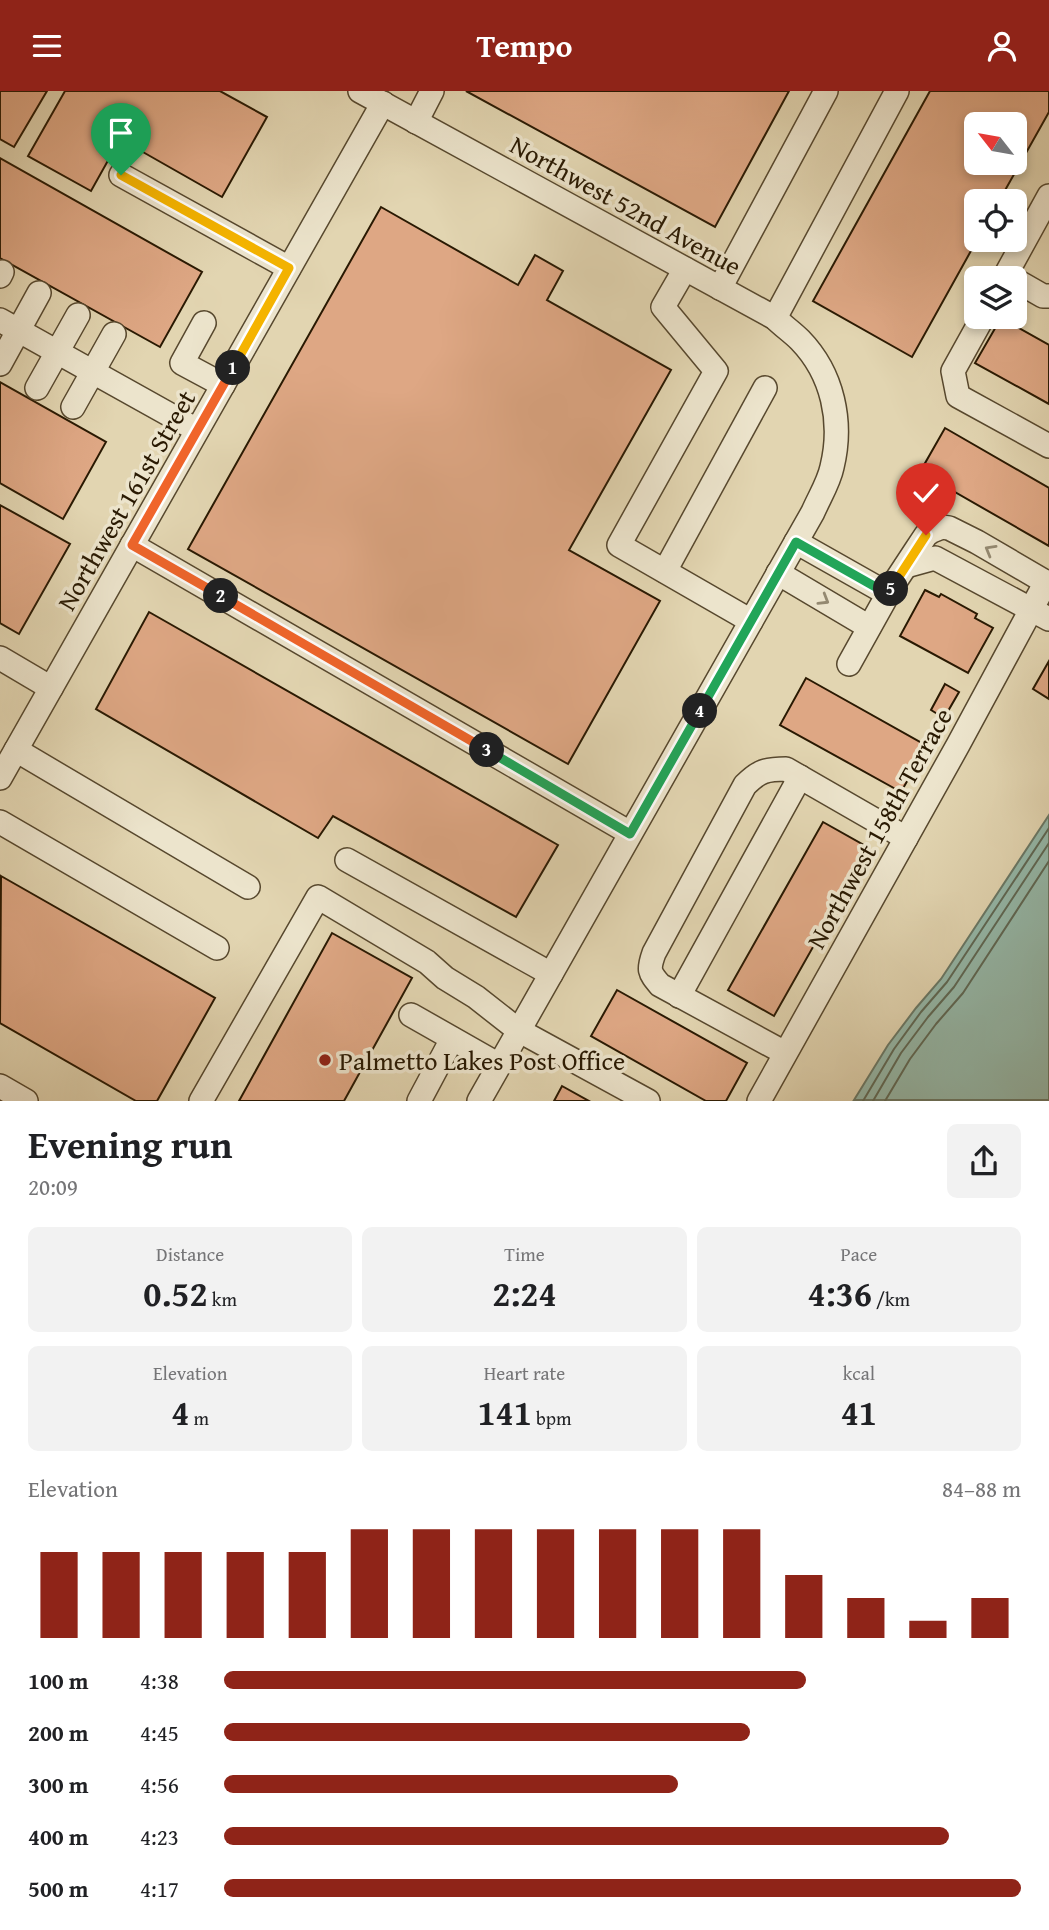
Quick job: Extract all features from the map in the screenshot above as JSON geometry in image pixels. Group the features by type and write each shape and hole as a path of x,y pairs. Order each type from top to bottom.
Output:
{"street":[{"path":"416,122 432,91"},
{"path":"720,288 826,91"},
{"path":"775,318 897,91"},
{"name":"Northwest 52nd Avenue","path":"369,95 775,318 802,342 823,372 834,400 838,432 832,469 813,512 479,1101"},
{"name":"Northwest 161st Street","path":"0,778 289,268 369,95"},
{"path":"121,175 289,268"},
{"path":"1015,266 1049,196"},
{"path":"685,269 663,307 716,371 619,545 751,621"},
{"path":"1027,288 1043,296 1049,296"},
{"path":"0,364 9,325 39,293"},
{"path":"37,388 78,314"},
{"path":"204,323 182,363 223,385"},
{"path":"9,325 197,430"},
{"path":"976,329 953,371 958,396 1049,446"},
{"path":"73,408 114,334"},
{"path":"665,571 765,388"},
{"path":"849,664 888,594 926,535 942,527 977,542 1048,583"},
{"path":"796,542 888,594"},
{"path":"132,545 630,834"},
{"path":"906,566 935,558 1040,614"},
{"path":"778,573 869,627"},
{"name":"Northwest 158th Terrace","path":"759,1101 906,838 1040,614 1048,583"},
{"path":"0,658 51,688"},
{"path":"16,750 248,887"},
{"path":"785,1053 660,985 650,974 654,953 745,785 756,773 786,769 906,838"},
{"path":"679,996 800,777"},
{"path":"0,822 217,948"},
{"path":"347,860 551,974"},
{"path":"201,1101 318,897 427,962 518,1030 648,1101"},
{"path":"411,1015 499,1065"},
{"path":"419,1101 452,1039"},
{"path":"0,1086 26,1101"}],"water":[{"path":"1049,815 1049,1100 854,1100 888,1045 941,979"}],"building":[{"path":"0,91 47,91 14,147 0,139"},
{"path":"65,91 220,91 267,117 222,197 120,139 91,191 28,156"},
{"path":"466,91 789,91 715,227"},
{"path":"930,91 1049,91 1049,112 1027,151 1027,112 964,112 964,175 1014,175 1006,189 964,189 964,252 970,252 912,357 813,301"},
{"path":"0,158 202,272 160,347 0,258"},
{"path":"381,207 518,285 535,255 563,271 547,300 671,370 569,550 660,601 568,764 188,549"},
{"path":"995,329 1021,329 1049,345 1049,404 975,363"},
{"path":"0,382 106,442 63,519 0,483"},
{"path":"945,428 1049,488 1049,546 920,472"},
{"path":"0,505 70,544 19,634 0,623"},
{"path":"925,590 939,597 941,594 977,614 975,618 993,628 968,673 900,636"},
{"path":"149,612 558,845 516,917 333,816 318,838 96,709"},
{"path":"1049,661 1049,699 1033,689"},
{"path":"806,678 927,746 901,792 780,725"},
{"path":"945,684 959,692 944,718 931,710"},
{"path":"823,822 869,848 774,1016 728,990"},
{"path":"1,876 215,998 157,1101 136,1101 0,1023"},
{"path":"332,933 412,978 344,1101 239,1101"},
{"path":"617,990 747,1063 726,1101 706,1101 591,1036"},
{"path":"562,1086 589,1101 554,1101"}],"place":[{"name":"Palmetto Lakes Post Office","path":"325,1060"}],"route":[{"path":"121,175 289,268 132,545 630,834 796,542 888,594 926,535"}]}
